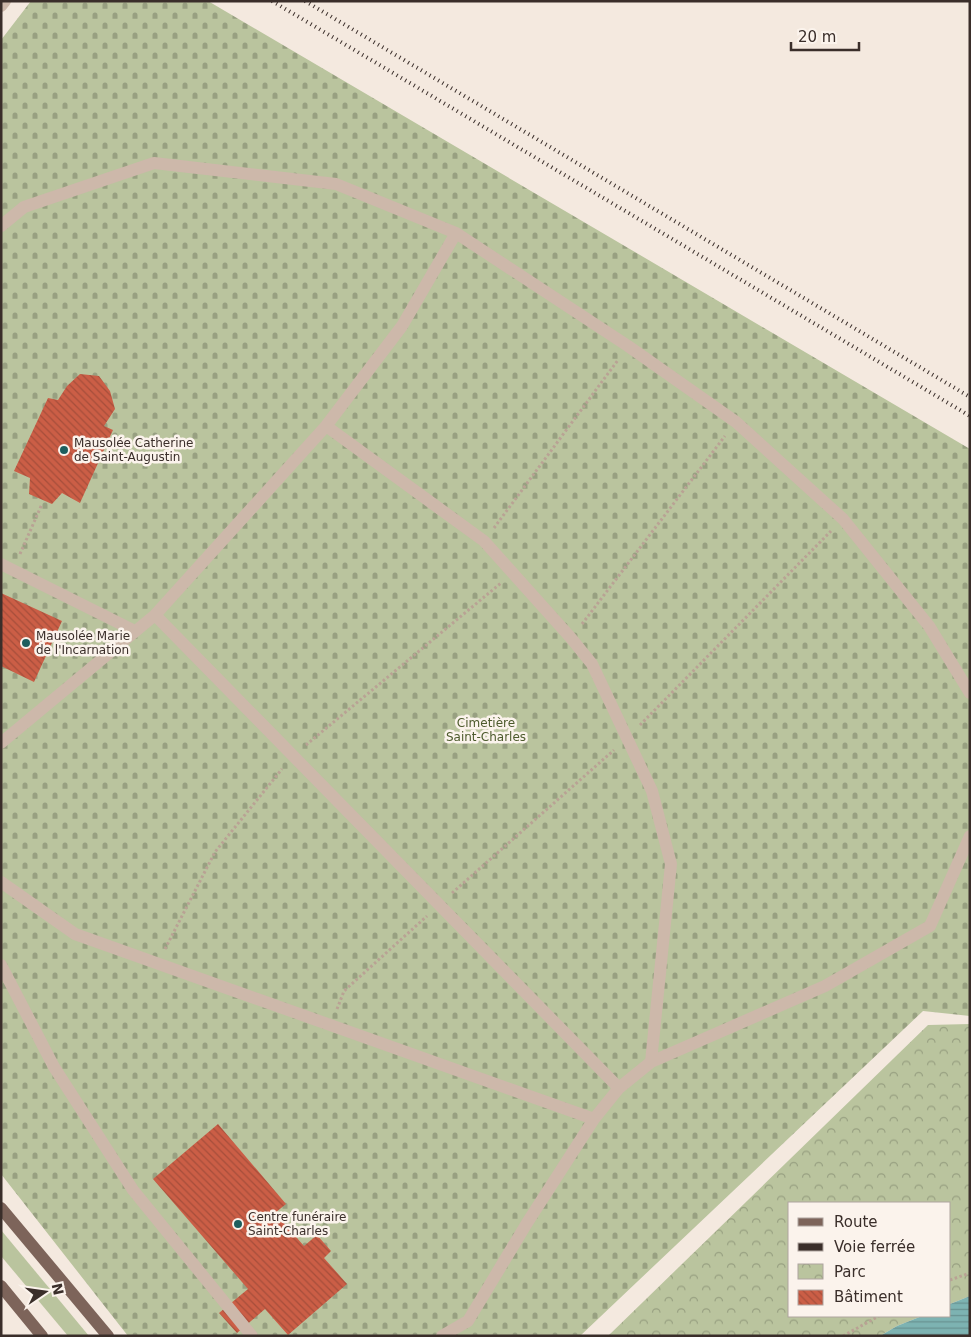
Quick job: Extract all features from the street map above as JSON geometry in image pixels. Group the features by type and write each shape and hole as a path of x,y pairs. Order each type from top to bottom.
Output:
{"main road":[{"path":"1,1208 108,1336"},
{"path":"1,1286 42,1336"}],"lane":[{"path":"1,6 4,1"},
{"path":"1,226 24,207 154,163 336,184 456,233 628,346 736,422 844,519 929,626 970,694"},
{"path":"1,743 155,615 326,426 402,326 456,233"},
{"path":"326,426 484,541 592,664 652,791 671,864 651,1062"},
{"path":"7,567 135,631"},
{"path":"155,615 619,1088"},
{"path":"442,1336 468,1321 527,1223 594,1119 619,1088 651,1062 825,986 930,926 970,836"},
{"path":"1,882 75,934 594,1119"},
{"path":"1,965 54,1067 133,1190 252,1336"}],"path":[{"path":"484,541 628,346"},
{"path":"571,638 736,422"},
{"path":"7,567 42,504"},
{"path":"331,1025 344,991 627,738 844,519"},
{"path":"951,1280 970,1273"},
{"path":"842,1336 877,1317"}],"green space":[{"name":"Cimetière Saint-Charles","path":"31,1 208,1 970,449 970,1016 923,1011 580,1336 128,1336 1,1174 1,40"},
{"path":"970,1024 970,1296 951,1304 951,1202 788,1202 788,1317 920,1317 897,1326 880,1336 608,1336 928,1025"},
{"path":"1,1230 89,1336 68,1336 1,1256"}],"water":[{"path":"970,1296 970,1336 880,1336 897,1326 920,1317 951,1317 951,1304"}],"building":[{"name":"Mausolée Catherine de Saint-Augustin","path":"80,374 99,376 110,391 115,409 104,426 113,430 80,503 62,493 52,504 29,494 30,478 14,471 48,398 58,400 67,386"},
{"name":"Mausolée Marie de l'Incarnation","path":"1,593 62,621 34,682 1,666"},
{"name":"Centre funéraire Saint-Charles","path":"218,1124 286,1204 275,1213 304,1246 317,1235 331,1251 324,1258 347,1284 288,1335 265,1309 237,1333 219,1313 248,1289 153,1179"}],"railway":[{"path":"272,1 970,416"},
{"path":"305,1 970,397"}],"place":[{"name":"Mausolée Catherine de Saint-Augustin","path":"64,450"},
{"name":"Mausolée Marie de l'Incarnation","path":"26,643"},
{"name":"Centre funéraire Saint-Charles","path":"238,1224"}]}
